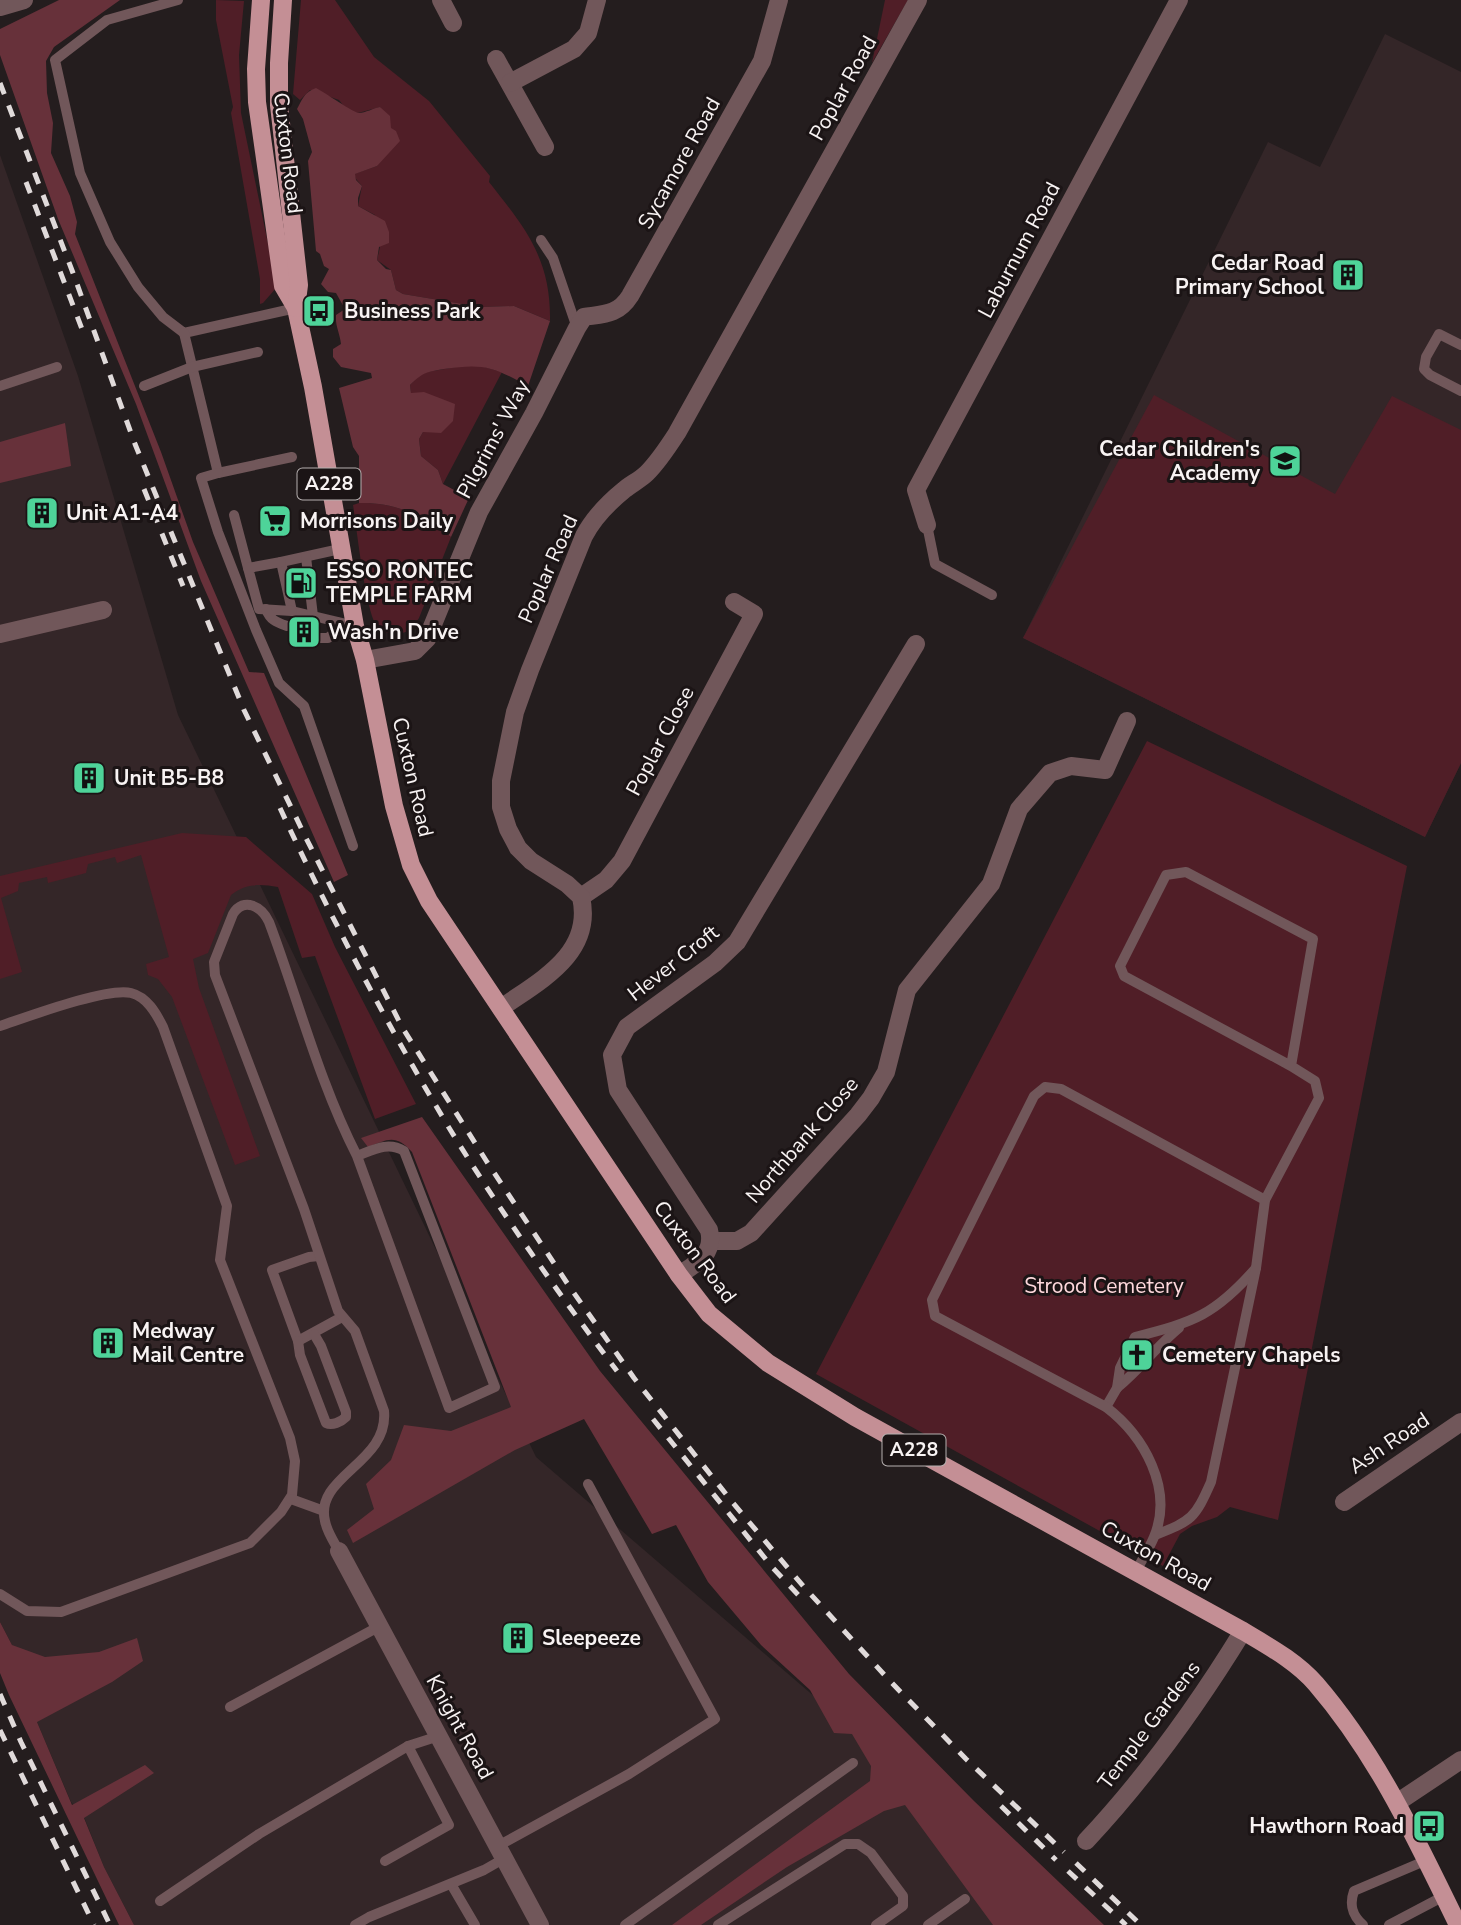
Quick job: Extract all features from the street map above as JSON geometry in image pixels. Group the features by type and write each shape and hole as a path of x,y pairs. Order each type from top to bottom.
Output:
{"main road":[{"name":"Cuxton Road","path":"261,0 256,69 258,123 283,286 296,308 313,387 340,549 346,624 365,660 394,806 411,865 429,901 679,1275 709,1314 768,1363 855,1417 1243,1630 1284,1656 1315,1683 1398,1802 1458,1925"},
{"name":"Cuxton Road","path":"283,0 279,105 299,285 296,308"}],"street":[{"path":"0,7 24,0"},
{"path":"441,0 453,23"},
{"path":"510,83 574,49 588,33 597,0"},
{"name":"Sycamore Road","path":"581,323 621,308 630,296 762,61 779,0"},
{"name":"Poplar Road","path":"581,897 567,884 531,861 518,848 501,807 505,755 515,712 530,670 592,521 624,490 645,475 677,433 918,0"},
{"name":"Laburnum Road","path":"927,525 916,490 1179,0"},
{"path":"496,59 545,147"},
{"name":"Pilgrims' Way","path":"365,660 415,651 427,639 479,512 581,323"},
{"name":"Poplar Close","path":"581,897 606,880 622,861 754,614 734,602"},
{"path":"0,634 103,610"},
{"name":"Hever Croft","path":"712,1241 709,1230 618,1090 612,1055 627,1027 715,963 737,942 916,644"},
{"name":"Northbank Close","path":"712,1241 737,1241 751,1233 858,1115 886,1072 907,990 991,884 1019,809 1050,774 1071,766 1105,770 1127,721"},
{"path":"501,1008 568,957 576,944 581,925 581,897"},
{"path":"679,1275 701,1259 712,1241"},
{"name":"Ash Road","path":"1343,1502 1461,1422"},
{"name":"Knight Road","path":"339,1551 540,1925"},
{"name":"Temple Gardens","path":"1086,1841 1154,1763 1243,1630"},
{"path":"1398,1802 1461,1760"}],"lane":[{"path":"178,0 107,20 55,60 80,173 110,242 138,287 163,317 184,333 218,473"},
{"path":"541,240 553,258 581,323"},
{"path":"184,333 296,308"},
{"path":"1461,345 1439,334 1426,357 1424,369 1461,391"},
{"path":"144,386 192,367 258,352"},
{"path":"0,386 57,367"},
{"path":"292,457 201,478 218,532 279,683 304,706 353,846"},
{"path":"234,515 260,608 292,611 346,624"},
{"path":"927,525 935,564 992,595"},
{"path":"248,568 340,549"},
{"path":"306,557 313,616"},
{"path":"281,562 292,611"},
{"path":"266,609 274,622 287,626"},
{"path":"321,638 328,638 346,624"},
{"path":"1155,1535 1184,1524 1200,1507 1210,1482 1256,1268 1265,1200 1319,1098 1315,1081 1124,976 1120,966 1166,875 1186,872 1313,939 1291,1066"},
{"path":"339,1551 325,1523 324,1511 333,1488 376,1446 384,1424 383,1406 355,1331 342,1317 215,972 214,962 233,914 238,908 247,904 257,906 270,922 316,1054 357,1157 449,1408 495,1387 404,1151 395,1146 381,1147 357,1157"},
{"path":"0,1026 111,992 132,993 153,1007 163,1027 226,1206 220,1260 293,1447 296,1476 291,1499 250,1543 61,1612 27,1611 0,1594"},
{"path":"1136,1571 1155,1535 1159,1506 1156,1475 1144,1446 1122,1420 1106,1407 935,1315 932,1300 1034,1096 1045,1087 1061,1089 1265,1200"},
{"path":"314,1334 346,1412 346,1417 332,1424 326,1423 272,1270 319,1256"},
{"path":"1117,1388 1120,1367 1135,1337 1182,1325 1213,1310 1235,1292 1256,1268"},
{"path":"298,1341 342,1317"},
{"path":"1106,1407 1117,1388 1140,1369 1159,1345 1182,1325"},
{"path":"355,1925 450,1884 715,1719 588,1484"},
{"path":"291,1499 324,1511"},
{"path":"230,1707 380,1626"},
{"path":"160,1901 259,1834 408,1746 439,1736"},
{"path":"384,1861 449,1825 408,1746"},
{"path":"625,1925 853,1763"},
{"path":"718,1925 845,1844 858,1844 871,1853 903,1896 903,1906 876,1925"},
{"path":"1363,1925 1354,1917 1350,1900 1354,1891 1427,1860"},
{"path":"450,1884 475,1925"},
{"path":"1389,1925 1444,1896"},
{"path":"928,1925 965,1899"}],"shaded area":[{"path":"59,0 120,0 54,47 46,61 47,93 53,123 51,153 70,196 77,222 75,234 161,452 193,542 249,672 264,673 348,875 334,882 201,581 136,404 58,219 0,55 0,29"},
{"name":"Cedar Children's Academy","path":"1385,34 1461,72 1461,763 1425,837 1023,638 1268,142 1320,167"},
{"path":"316,88 359,113 380,107 390,116 391,128 396,131 400,141 377,166 355,174 356,180 362,186 358,206 385,221 389,232 389,243 379,247 377,260 391,270 396,290 403,294 481,307 514,306 550,321 528,386 506,374 469,366 429,372 410,385 411,393 424,392 455,404 453,421 441,433 423,432 419,439 421,456 438,470 443,484 469,498 451,537 408,511 359,503 359,456 353,447 339,388 372,378 371,373 341,367 333,357 333,349 341,344 336,315 345,309 336,293 328,292 321,284 329,269 324,266 320,254 316,251 308,161 312,152 303,119 297,109 306,94"},
{"path":"0,155 78,376 178,715 536,1457 1080,1925 134,1925 104,1867 84,1817 71,1802 37,1722 12,1645 0,1622"},
{"path":"65,423 71,466 0,483 0,442"},
{"path":"422,1117 600,1371 849,1674 974,1801 1104,1925 993,1925 905,1805 884,1811 787,1867 701,1925 672,1925 870,1781 871,1766 852,1734 834,1733 810,1690 761,1645 708,1582 676,1525 652,1534 584,1419 515,1450 353,1543 347,1530 374,1509 366,1484 391,1460 404,1425 451,1431 511,1407 412,1152 396,1140 386,1140 368,1147 361,1138"},
{"path":"0,1622 12,1645 45,1657 99,1652 137,1638 143,1661 112,1682 37,1722 72,1805 145,1765 154,1773 84,1818 104,1867 134,1925 119,1925 9,1695 0,1673"}],"green space":[{"path":"216,0 244,1 239,55 241,113 277,287 260,304 260,279 231,113 233,107 216,20"},
{"path":"301,0 335,0 374,57 429,101 490,176 489,182 525,230 541,262 549,299 550,321 514,306 481,307 403,294 396,290 391,270 377,260 380,247 375,215 358,206 362,186 354,174 377,166 391,128 380,107 358,113 347,110 339,100 310,90 300,100 293,94"},
{"path":"885,0 908,0 872,63"},
{"path":"474,364 502,372 443,484 438,470 421,456 419,439 423,432 410,385 421,373"},
{"path":"1154,395 1335,494 1392,396 1461,430 1461,763 1425,837 1023,638"},
{"path":"359,503 408,511 451,537 419,618 406,632 392,634 381,630 372,616 353,505"},
{"name":"Strood Cemetery","path":"1147,741 1407,866 1278,1520 1230,1507 1217,1517 1192,1526 1180,1534 1163,1566 816,1374"},
{"path":"182,833 246,837 312,894 335,947 416,1104 375,1119 315,956 302,958 278,887 253,885 231,895 208,953 193,959 199,988 260,1156 235,1165 172,997 158,979 148,975 146,964 169,957 141,855 117,863 115,857 88,864 86,873 48,883 47,877 19,883 18,891 1,898 22,972 0,979 0,876"}],"railway":[{"path":"0,83 135,444 244,710 402,1027 569,1286 634,1378 733,1503 804,1587 890,1681 966,1759 1064,1852"},
{"path":"26,182 82,329"},
{"path":"144,489 183,586"},
{"path":"280,808 361,972 451,1131 531,1253 617,1371"},
{"path":"653,1419 772,1567 802,1599"},
{"path":"0,1694 110,1925"},
{"path":"0,1730 94,1925"},
{"path":"1001,1806 1056,1860"},
{"path":"1076,1863 1141,1925"},
{"path":"1068,1871 1126,1925"}],"place":[{"name":"Cedar Road Primary School","path":"1348,275"},
{"name":"Business Park","path":"319,311"},
{"name":"Cedar Children's Academy","path":"1285,461"},
{"name":"Unit A1-A4","path":"42,513"},
{"name":"Morrisons Daily","path":"275,521"},
{"name":"ESSO RONTEC TEMPLE FARM","path":"301,583"},
{"name":"Wash'n Drive","path":"304,632"},
{"name":"Unit B5-B8","path":"89,778"},
{"name":"Medway Mail Centre","path":"108,1343"},
{"name":"Cemetery Chapels","path":"1137,1355"},
{"name":"Sleepeeze","path":"518,1638"},
{"name":"Hawthorn Road","path":"1429,1826"}]}
